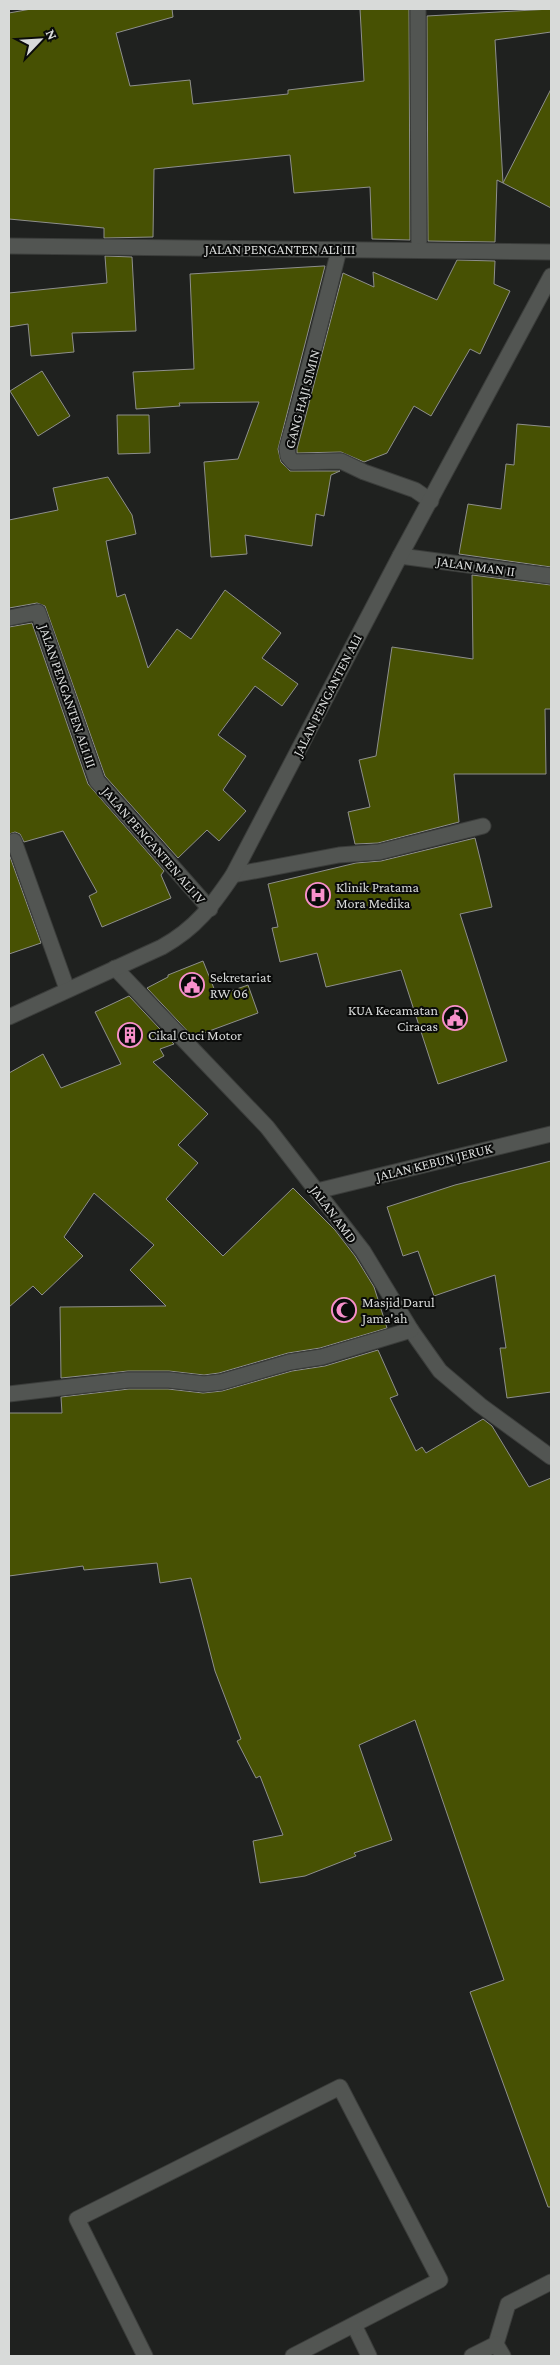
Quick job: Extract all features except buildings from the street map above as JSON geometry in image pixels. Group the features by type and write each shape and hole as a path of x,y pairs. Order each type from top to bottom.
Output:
{"street":[{"path":"418,9 418,250"},
{"name":"JALAN PENGANTEN ALI III","path":"9,246 551,252"},
{"name":"GANG HAJI SIMIN","path":"338,250 322,314 314,357 287,448 288,456 293,462 341,461 364,472 415,490 431,500"},
{"name":"JALAN PENGANTEN ALI","path":"9,1017 67,989 162,948 184,935 210,909 234,874 400,556 551,276"},
{"name":"JALAN MAN II","path":"400,556 551,576"},
{"name":"JALAN PENGANTEN ALI III","path":"9,618 38,612 97,781"},
{"name":"JALAN PENGANTEN ALI IV","path":"97,781 210,909"},
{"path":"234,874 339,855 379,852 483,826"},
{"path":"14,841 67,989"},
{"name":"JALAN AMD","path":"115,968 267,1127 362,1251 440,1371 480,1405 551,1457"},
{"name":"JALAN KEBUN JERUK","path":"317,1191 551,1134"},
{"path":"9,1394 128,1380 169,1380 204,1384 220,1382 366,1345 412,1330"},
{"path":"144,2356 77,2219 340,2087 440,2280 293,2356"},
{"path":"472,2356 500,2350 508,2304 551,2282"},
{"path":"354,2325 369,2356"}],"place":[{"name":"Klinik Pratama Mora Medika","path":"318,895"},
{"name":"Sekretariat RW 06","path":"192,985"},
{"name":"KUA Kecamatan Ciracas","path":"455,1018"},
{"name":"Cikal Cuci Motor","path":"130,1035"},
{"name":"Masjid Darul Jama'ah","path":"344,1310"}]}
